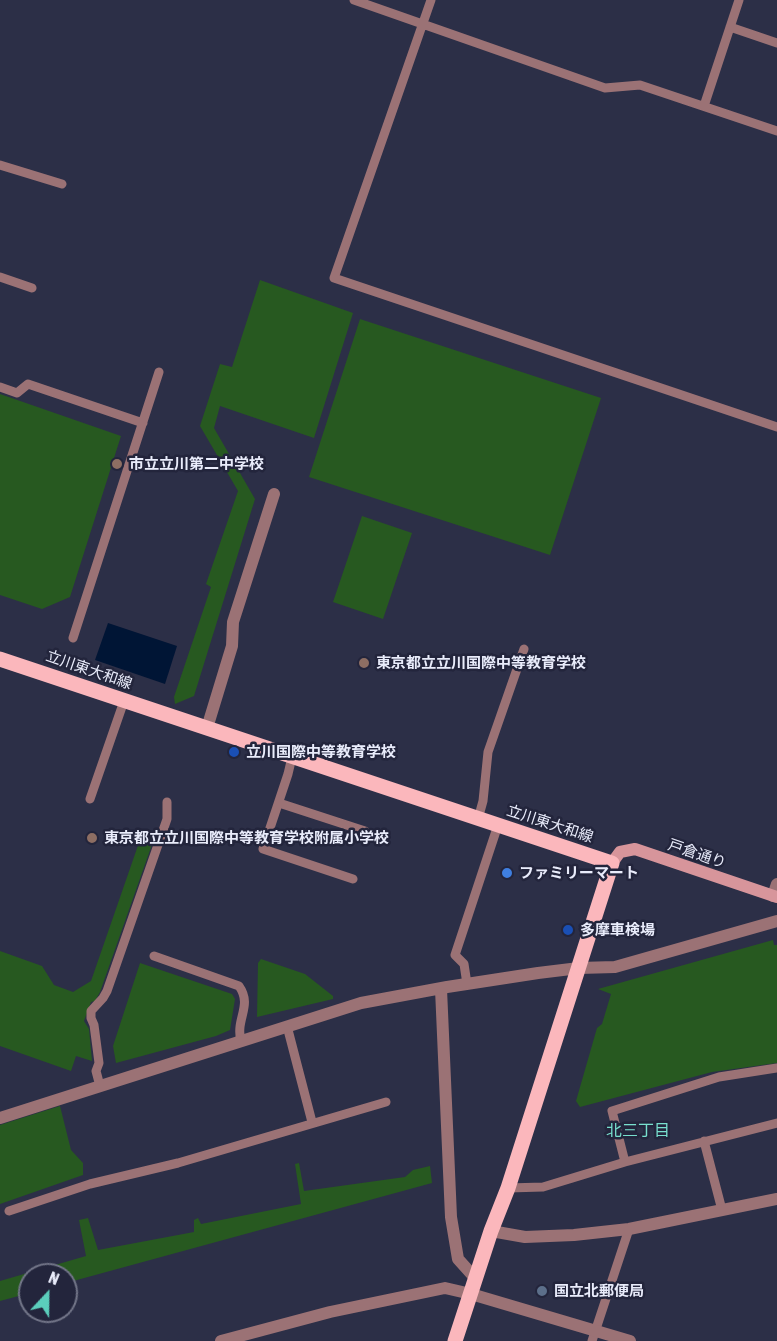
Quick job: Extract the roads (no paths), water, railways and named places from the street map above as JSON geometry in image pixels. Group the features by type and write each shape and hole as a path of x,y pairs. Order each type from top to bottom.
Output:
{"main road":[{"name":"立川東大和線","path":"0,659 612,863"},
{"path":"456,1341 491,1231 508,1188 612,863"}],"street":[{"path":"207,728 231,646 233,622 274,494"},
{"name":"戸倉通り","path":"612,863 620,852 635,849 776,892"},
{"path":"0,1118 361,1003 467,984 579,968 615,968 777,921"},
{"path":"441,989 447,1174 451,1217 458,1259 476,1279"},
{"path":"491,1231 544,1236 629,1229 777,1199"},
{"path":"221,1341 330,1312 446,1288 471,1294 593,1336 630,1341"}],"lane":[{"path":"354,0 605,88 640,85 777,131"},
{"path":"431,0 334,278 777,427"},
{"path":"704,106 739,0"},
{"path":"730,27 777,43"},
{"path":"0,165 62,184"},
{"path":"0,277 32,288"},
{"path":"73,638 159,372"},
{"path":"0,387 17,393 28,384 143,423"},
{"path":"478,819 483,801 488,752 524,649"},
{"path":"90,799 124,701"},
{"path":"292,757 264,849 353,879"},
{"path":"100,1086 96,1071 99,1063 91,1011 107,991 167,819 166,802"},
{"path":"279,803 364,831"},
{"path":"467,984 464,964 455,955 498,825"},
{"path":"154,956 239,986 245,995 239,1032 241,1041"},
{"path":"287,1026 312,1122"},
{"path":"625,1162 612,1111 718,1077 777,1068"},
{"path":"9,1211 90,1184 178,1163 386,1102"},
{"path":"508,1188 543,1187 625,1162 777,1123"},
{"path":"704,1141 722,1210"},
{"path":"593,1336 629,1229"}],"water":[{"path":"108,623 177,646 165,684 95,660"}],"place":[{"name":"市立立川第二中学校","path":"117,464"},
{"name":"東京都立立川国際中等教育学校","path":"364,663"},
{"name":"立川国際中等教育学校","path":"234,752"},
{"name":"東京都立立川国際中等教育学校附属小学校","path":"92,838"},
{"name":"ファミリーマート","path":"507,873"},
{"name":"多摩車検場","path":"568,930"},
{"name":"国立北郵便局","path":"542,1291"}],"district":[{"name":"北三丁目","path":"638,1131"}]}
